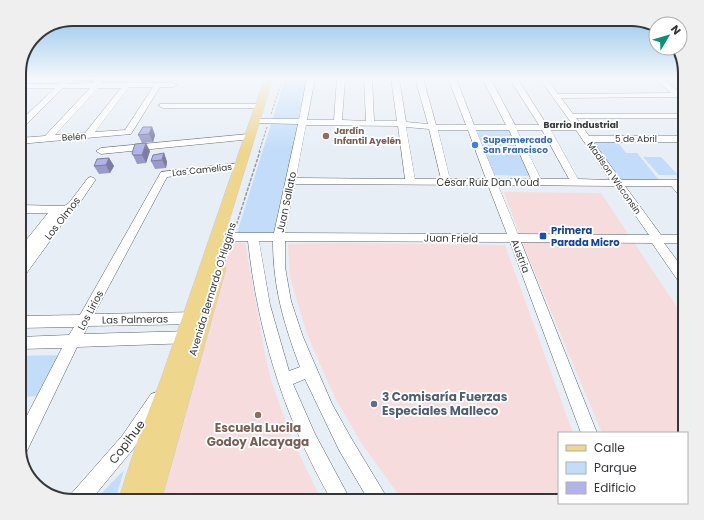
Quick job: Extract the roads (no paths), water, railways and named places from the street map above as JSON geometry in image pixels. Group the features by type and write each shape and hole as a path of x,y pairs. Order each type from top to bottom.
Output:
{"main road":[{"name":"Avenida Bernardo O'Higgins","path":"151,494 194,327 258,122 261,102"},
{"name":"Avenida Bernardo O'Higgins","path":"222,236 248,140 267,102"},
{"name":"Avenida Bernardo O'Higgins","path":"132,494 149,439 171,379 194,327"}],"street":[{"path":"26,120 44,102"},
{"path":"48,138 81,102"},
{"path":"88,135 114,102"},
{"name":"Belén","path":"26,140 128,132 147,102"},
{"name":"Juan Sallato","path":"307,102 279,236 281,289 301,350 310,370 347,450 375,494"},
{"path":"338,123 339,102"},
{"path":"369,102 370,123"},
{"path":"399,102 410,181"},
{"path":"426,102 446,181"},
{"name":"Austria","path":"461,102 589,432"},
{"path":"499,102 537,182"},
{"path":"528,102 575,182"},
{"name":"Madison Wisconsin","path":"560,102 580,128 678,271"},
{"path":"163,106 260,106"},
{"path":"570,116 678,116"},
{"path":"258,122 370,123 433,127 580,128"},
{"name":"5 de Abril","path":"587,139 678,139"},
{"path":"101,151 223,140 228,143 248,140"},
{"name":"Las Camelias","path":"164,174 240,166"},
{"name":"Los Lirios","path":"26,435 73,341 164,174"},
{"name":"Los Olmos","path":"26,250 61,209 73,205 91,180"},
{"name":"César Ruiz Dan Youd","path":"290,180 678,183"},
{"path":"674,183 678,187"},
{"path":"26,210 61,209"},
{"name":"Los Olmos","path":"26,264 61,209"},
{"name":"Juan Frield","path":"222,236 678,239"},
{"path":"253,236 265,311 284,380 308,437 338,494"},
{"name":"Las Palmeras","path":"26,322 85,320 194,327"},
{"name":"Las Palmeras","path":"26,343 73,341 194,327"},
{"path":"284,380 310,370"},
{"name":"Copihue","path":"84,494 128,442 171,379"}],"place":[{"name":"Jardín Infantil Ayelén","path":"326,136"},
{"name":"Supermercado San Francisco","path":"475,145"},
{"name":"Primera Parada Micro","path":"543,236"},
{"name":"3 Comisaría Fuerzas Especiales Malleco","path":"374,404"},
{"name":"Escuela Lucila Godoy Alcayaga","path":"258,415"}],"district":[{"name":"Barrio Industrial","path":"581,125"}]}
